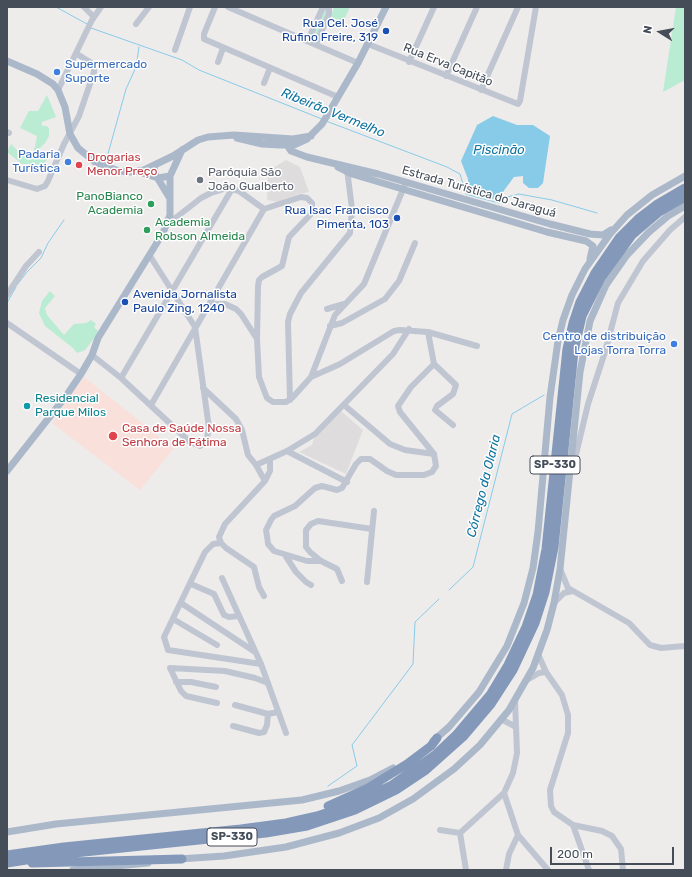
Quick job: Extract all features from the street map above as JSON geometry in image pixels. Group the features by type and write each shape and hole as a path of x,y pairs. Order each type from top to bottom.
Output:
{"highway":[{"name":"SP-330","path":"7,855 38,850 286,823 317,816 347,806 378,792 403,778 435,755 457,734 490,695 517,648 530,617 540,582 548,529 565,362 571,328 580,302 595,273 620,238 639,218 656,205 685,188"},
{"name":"SP-330","path":"7,864 65,854 266,833 307,826 355,810 396,790 426,770 463,737 491,704 513,670 533,628 545,592 554,547 574,351 582,316 594,289 632,235 659,212 685,197"},
{"path":"286,823 368,788 419,756 431,746 437,738"},
{"path":"7,864 182,859"}],"main road":[{"path":"225,135 268,145 291,144 311,136 322,124 338,98 358,63 386,7"},
{"path":"7,61 49,80 58,90 64,107 70,134 78,148 95,162 119,171 138,172 158,178 170,176"},
{"path":"7,471 66,396 81,374 95,348 101,341 104,330 150,256 168,223 170,215 170,176 174,160 182,150 198,140 225,135 291,144"},
{"name":"Estrada Turística do Jaraguá","path":"291,144 307,157 331,163 404,190 547,232 589,242 593,246 593,251 585,269"},
{"path":"138,172 174,160"},
{"path":"154,166 158,178 169,197"},
{"name":"Estrada Turística do Jaraguá","path":"347,169 406,182 590,234 607,233 619,224"},
{"path":"7,832 56,824 267,804 325,795 370,780 405,762 449,727 479,692 507,646 524,603 533,568 538,532 550,397 558,341 563,320 572,295 585,269 619,224 644,200 685,176"},
{"path":"73,870 224,856 286,847 339,833 379,818 413,799 440,781 480,745 515,700 527,680 538,654 554,603 560,570 580,372 584,345 594,311 606,285 634,246 668,216 685,206"}],"street":[{"path":"84,7 93,18"},
{"path":"58,90 93,18 101,7"},
{"path":"136,24 149,7"},
{"path":"175,50 190,7"},
{"path":"215,7 203,38 338,98"},
{"path":"228,7 308,40 358,63"},
{"path":"308,40 325,7 329,9 329,14 316,44"},
{"path":"409,62 434,7"},
{"path":"446,76 477,7"},
{"path":"481,90 518,7"},
{"name":"Rua Erva Capitão","path":"368,44 409,62 517,104 520,101 536,7"},
{"path":"218,62 223,48"},
{"path":"7,180 37,189 45,186 80,116 94,68 90,62 76,54"},
{"path":"264,83 270,68"},
{"path":"290,400 288,322 290,314 302,293 350,233 352,209 347,169"},
{"path":"311,378 335,315 364,284 406,182"},
{"path":"168,223 211,192 232,189 246,195 264,209"},
{"path":"121,378 232,189"},
{"path":"151,405 264,209 301,197 310,201 313,206 310,215 289,237 282,266 259,280 257,339 259,377 264,393 273,402 286,402 290,400 311,378 340,364 394,332 409,329 428,332 478,346"},
{"path":"568,483 588,404 605,352 618,303 643,261 670,230 685,217"},
{"path":"330,326 342,324 385,299 399,281 415,243"},
{"path":"7,295 26,266 39,252"},
{"path":"92,355 121,378 190,442 200,446 206,442 209,436 195,327 173,290 150,256"},
{"path":"209,304 225,304 236,310 241,314 257,339"},
{"path":"327,309 344,304"},
{"path":"7,323 81,374"},
{"path":"256,465 270,460 315,434 393,354 403,341 409,329"},
{"path":"428,332 434,364 456,385 453,394 435,409 438,415 453,426"},
{"path":"321,561 312,562 278,553 268,544 266,530 271,520 274,516 295,506 315,488 324,486 339,489 347,482 356,464 361,459 370,459 387,471 396,475 424,475 434,470 436,466 434,454 400,412 398,406 411,388 434,364"},
{"path":"203,388 236,419 242,430 248,455 256,465 265,481"},
{"path":"344,405 390,444 405,450 434,454"},
{"path":"286,451 347,482"},
{"path":"264,596 259,587 252,565 221,543 219,537 221,530 265,481 270,471 270,460"},
{"path":"367,582 374,511"},
{"path":"342,581 337,569 321,561 306,547 306,530 311,524 327,521 372,529"},
{"path":"221,543 212,544 205,552 191,584 164,637 168,650 261,664"},
{"path":"285,555 300,576 311,585"},
{"path":"560,570 566,585 572,591 629,623 650,645 661,648 685,646"},
{"path":"222,578 261,664 286,733"},
{"path":"191,584 214,594 224,615 229,617 239,616"},
{"path":"554,603 564,593 572,591"},
{"path":"181,603 255,652"},
{"path":"173,619 217,644"},
{"path":"538,654 546,672 562,695 568,715 568,733 553,777 549,798 554,812 573,825 591,828 612,836 621,849 623,870"},
{"path":"217,703 186,696 181,691 170,668 225,671 255,678 268,683"},
{"path":"527,680 539,673 546,672"},
{"path":"176,682 191,682 216,687"},
{"path":"460,833 504,793 510,781 515,763 517,738 515,700"},
{"path":"234,705 268,714 278,712"},
{"path":"233,726 259,733 264,732 267,725 268,714"},
{"path":"501,719 516,727"},
{"path":"504,793 518,835 548,870"},
{"path":"573,825 589,870"},
{"path":"440,830 460,833"},
{"path":"460,833 466,870"},
{"path":"506,870 509,854 518,835"}],"shaded area":[{"path":"286,160 300,167 309,192 278,202 267,200 268,171"},
{"name":"Casa de Saúde Nossa Senhora de Fátima","path":"84,377 174,448 140,490 52,423"},
{"path":"341,411 363,430 346,474 299,452 312,445 314,438"}],"green space":[{"path":"325,7 328,8 316,38 311,37"},
{"path":"334,7 350,7 343,22 331,17"},
{"path":"676,7 685,7 685,80 663,92"},
{"path":"47,95 56,117 42,122 42,126 47,126 49,129 49,136 39,149 39,153 48,156 43,170 37,170 28,164 22,164 7,152 11,144 18,151 32,155 37,136 20,128 29,111 38,111"},
{"path":"50,291 55,296 45,308 47,315 64,335 74,324 86,323 91,320 96,324 94,327 99,332 85,350 77,353 73,348 45,326 39,313 42,301"}],"water":[{"name":"Piscinão","path":"493,116 517,125 533,125 550,136 543,183 538,188 529,188 523,183 523,176 514,177 497,200 468,190 468,179 461,161 477,125"}],"waterway":[{"name":"Ribeirão Vermelho","path":"56,7 87,24"},
{"name":"Ribeirão Vermelho","path":"91,28 182,60 199,70 322,119"},
{"path":"106,161 126,89 136,67 139,47"},
{"name":"Ribeirão Vermelho","path":"326,121 447,167 460,174 466,194 499,203 507,197 519,194 552,200 597,213"},
{"path":"17,285 41,258 48,243 64,220"},
{"path":"7,303 16,287"},
{"name":"Córrego da Olaria","path":"449,590 473,567 512,414 544,395"},
{"name":"Córrego da Olaria","path":"328,786 357,766 352,745 413,664 415,622 439,599"}],"place":[{"name":"Rua Cel. José Rufino Freire, 319","path":"386,31"},
{"name":"Supermercado Suporte","path":"57,72"},
{"name":"Padaria Turística","path":"68,162"},
{"name":"Drogarias Menor Preço","path":"79,165"},
{"name":"Paróquia São João Gualberto","path":"200,180"},
{"name":"PanoBianco Academia","path":"151,204"},
{"name":"Rua Isac Francisco Pimenta, 103","path":"397,218"},
{"name":"Academia Robson Almeida","path":"147,230"},
{"name":"Avenida Jornalista Paulo Zing, 1240","path":"125,302"},
{"name":"Centro de distribuição Lojas Torra Torra","path":"674,344"},
{"name":"Residencial Parque Milos","path":"27,406"},
{"name":"Casa de Saúde Nossa Senhora de Fátima","path":"113,436"}]}
